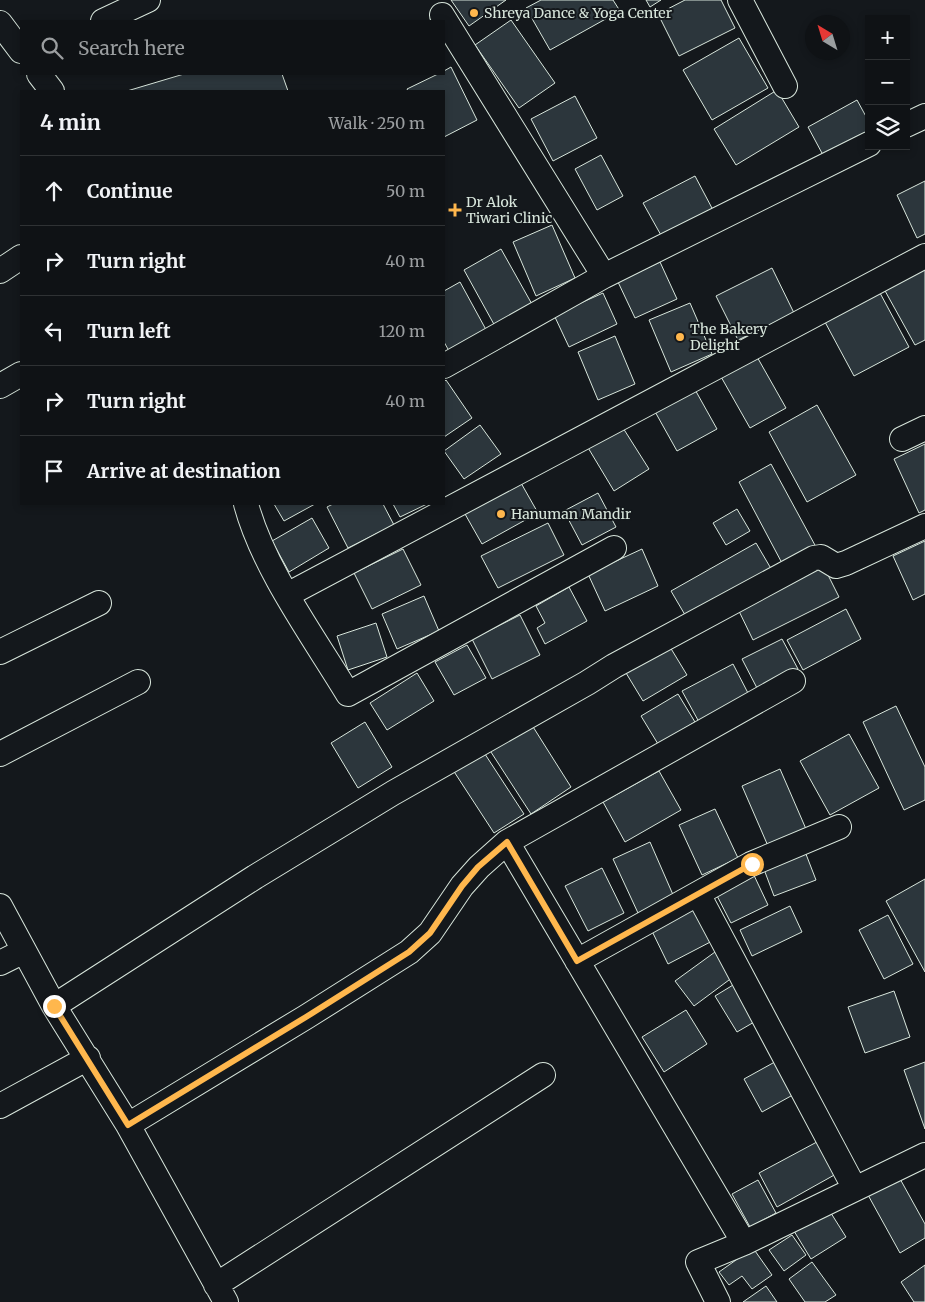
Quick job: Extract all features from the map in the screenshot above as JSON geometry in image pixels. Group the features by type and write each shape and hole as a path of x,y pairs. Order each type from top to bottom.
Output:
{"street":[{"path":"105,20 148,0"},
{"path":"740,0 785,86"},
{"path":"442,15 604,276"},
{"path":"0,23 20,50"},
{"path":"39,75 51,90"},
{"path":"910,123 925,116"},
{"path":"445,365 604,276 865,146"},
{"path":"288,595 925,256"},
{"path":"0,271 20,258"},
{"path":"0,386 20,375"},
{"path":"902,439 925,428"},
{"path":"246,505 252,527 288,595 348,694 614,548"},
{"path":"54,1006 256,877 393,793 614,666 814,558 821,557 836,566 925,526"},
{"path":"0,652 99,603"},
{"path":"128,1125 409,952 430,933 462,886 478,867 507,842 793,681"},
{"path":"0,754 138,682"},
{"path":"577,961 766,857 839,827"},
{"path":"507,842 744,1243"},
{"path":"698,894 855,1189"},
{"path":"0,906 54,1006 128,1125 221,1294 543,1075"},
{"path":"0,963 24,951"},
{"path":"0,1106 88,1058"},
{"path":"718,1302 698,1262 744,1243 925,1155"}],"building":[{"name":"Shreya Dance & Yoga Center","path":"451,0 506,0 469,26"},
{"path":"541,0 613,0 620,11 550,50 526,8"},
{"path":"646,0 661,0 650,7"},
{"path":"685,0 721,0 735,28 679,56 658,14"},
{"path":"511,20 555,83 519,108 475,45"},
{"path":"739,38 768,88 712,120 683,70"},
{"path":"451,67 477,120 445,136 445,90 407,89 436,75 445,75 445,70"},
{"path":"181,75 282,75 288,90 130,90"},
{"path":"777,90 799,127 736,165 714,129"},
{"path":"575,96 597,138 553,161 531,119"},
{"path":"857,100 865,115 865,132 823,155 808,127"},
{"path":"601,155 623,196 597,210 575,169"},
{"path":"695,176 713,210 662,237 643,203"},
{"path":"925,181 925,234 917,238 897,195"},
{"path":"552,225 575,278 536,296 513,242"},
{"path":"501,249 533,306 496,328 464,270"},
{"path":"660,262 677,299 635,318 618,282"},
{"path":"925,266 925,340 915,345 884,289"},
{"path":"772,268 794,313 738,340 716,296"},
{"path":"460,282 490,337 453,358 445,344 445,290"},
{"path":"603,293 617,324 569,347 554,315"},
{"path":"880,293 909,347 854,376 825,322"},
{"name":"The Bakery Delight","path":"690,303 712,354 671,372 649,320"},
{"path":"615,336 635,384 598,400 578,352"},
{"path":"756,355 786,408 750,428 720,375"},
{"path":"445,381 472,418 445,436"},
{"path":"693,386 717,429 677,451 653,408"},
{"path":"817,405 856,475 807,502 769,432"},
{"path":"618,420 649,469 614,491 584,441"},
{"path":"480,425 501,454 464,479 445,450"},
{"path":"925,444 925,510 919,513 894,459"},
{"path":"771,464 816,547 783,565 739,482"},
{"name":"Hanuman Mandir","path":"521,483 538,513 482,544 465,514"},
{"path":"598,493 616,527 582,545 564,511"},
{"path":"275,505 313,505 284,521"},
{"path":"331,505 384,505 394,525 348,548 327,507"},
{"path":"394,505 425,505 400,517"},
{"path":"737,509 750,531 726,545 713,523"},
{"path":"312,518 329,548 289,572 272,541"},
{"path":"548,523 564,555 498,588 481,556"},
{"path":"925,541 925,594 913,600 893,556"},
{"path":"756,543 773,572 688,620 671,591"},
{"path":"403,549 421,585 372,609 354,573"},
{"path":"642,549 658,586 605,611 588,574"},
{"path":"822,563 839,597 753,640 736,605"},
{"path":"569,587 587,621 545,644 537,628 545,623 536,606"},
{"path":"424,596 439,631 397,649 382,614"},
{"path":"846,609 861,639 803,670 787,640"},
{"path":"520,615 540,655 492,679 472,639"},
{"path":"376,623 387,657 348,670 337,636"},
{"path":"782,639 798,669 758,690 742,659"},
{"path":"667,642 687,675 643,701 623,668"},
{"path":"467,645 486,678 454,695 435,662"},
{"path":"733,664 749,695 699,722 682,691"},
{"path":"417,673 434,701 387,730 370,703"},
{"path":"678,694 695,722 658,744 641,716"},
{"path":"896,706 925,767 925,800 904,810 863,722"},
{"path":"365,722 392,767 358,788 331,743"},
{"path":"530,722 571,787 531,814 489,749"},
{"path":"849,734 879,788 830,815 800,761"},
{"path":"483,751 524,814 494,833 453,770"},
{"path":"780,769 806,829 768,846 742,786"},
{"path":"659,771 681,810 625,842 603,802"},
{"path":"715,809 738,858 702,875 679,825"},
{"path":"650,842 674,897 638,913 613,859"},
{"path":"804,849 816,880 774,896 762,864"},
{"path":"602,868 624,913 588,931 565,886"},
{"path":"751,869 768,905 731,923 713,888"},
{"path":"925,879 925,972 886,901"},
{"path":"699,901 718,938 668,964 650,927"},
{"path":"790,906 802,932 752,956 740,930"},
{"path":"888,915 913,964 884,979 859,930"},
{"path":"715,952 733,977 694,1006 675,981"},
{"path":"738,982 761,1018 737,1032 715,996"},
{"path":"894,991 910,1037 865,1053 848,1007"},
{"path":"686,1010 707,1044 664,1072 642,1037"},
{"path":"782,1058 800,1091 762,1112 744,1079"},
{"path":"925,1062 925,1129 904,1070"},
{"path":"828,1136 845,1169 777,1207 759,1173"},
{"path":"899,1177 925,1224 925,1238 900,1253 868,1195"},
{"path":"758,1180 776,1213 750,1227 732,1194"},
{"path":"829,1210 846,1237 811,1259 794,1231"},
{"path":"792,1235 806,1255 784,1271 769,1250"},
{"path":"753,1248 772,1275 752,1289 742,1276 729,1285 719,1272"},
{"path":"812,1262 836,1295 825,1302 805,1302 789,1279"},
{"path":"925,1265 925,1302 914,1302 901,1282"},
{"path":"766,1286 777,1302 743,1302"}],"place":[{"name":"Shreya Dance & Yoga Center","path":"474,13"},
{"name":"Dr Alok Tiwari Clinic","path":"455,210"},
{"name":"The Bakery Delight","path":"680,337"},
{"name":"Hanuman Mandir","path":"501,514"}],"route":[{"path":"54,1006 128,1125 409,952 430,933 462,886 478,867 507,842 577,961 752,864"}]}
